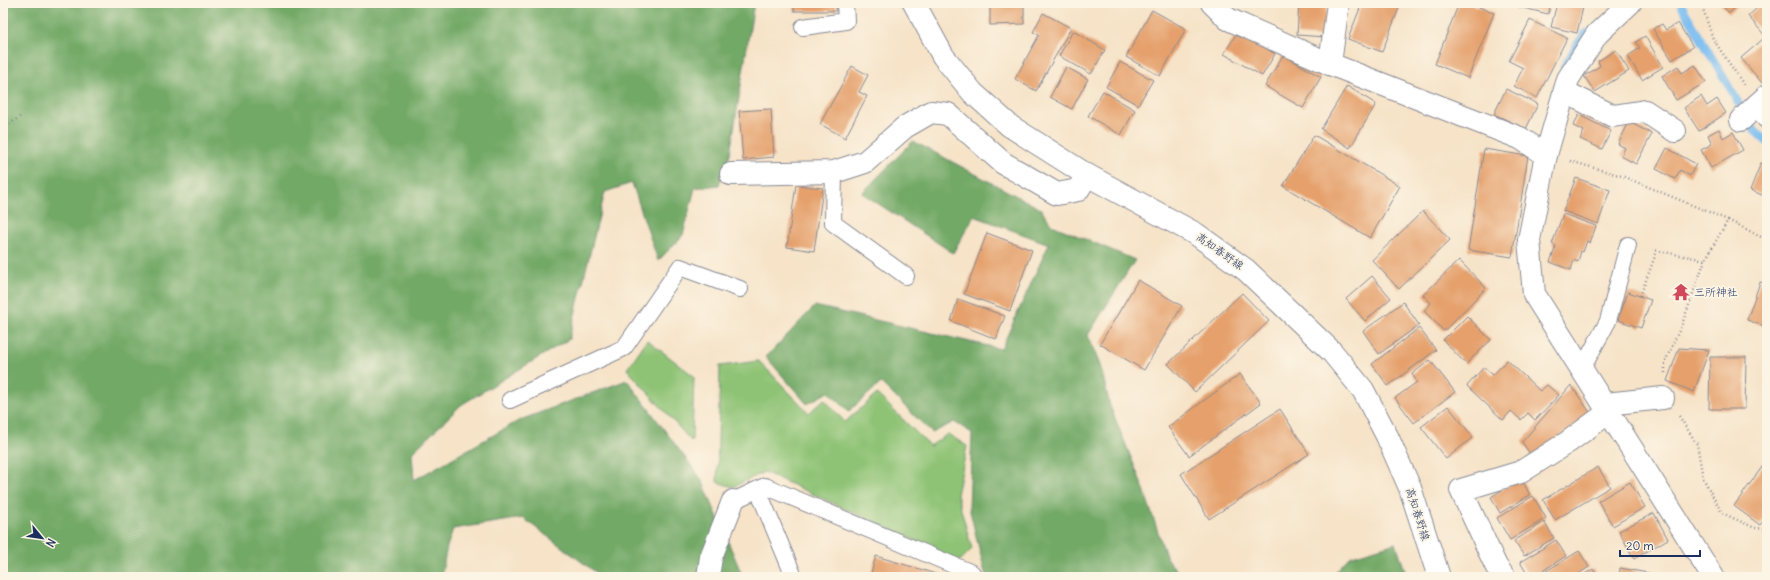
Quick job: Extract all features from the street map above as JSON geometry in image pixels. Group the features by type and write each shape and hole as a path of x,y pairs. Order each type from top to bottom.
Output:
{"street":[{"name":"高知春野線","path":"914,3 943,56 973,93 1010,126 1087,175 1196,234 1246,270 1332,352 1362,390 1386,436 1410,488 1439,577"},
{"path":"1212,3 1228,19 1330,64 1520,138 1546,154"},
{"path":"1330,64 1338,3"},
{"path":"1630,3 1597,34 1568,79 1546,154 1529,240 1534,294 1713,577"},
{"path":"1565,92 1613,116 1644,110 1675,131"},
{"path":"1741,120 1764,106"},
{"path":"731,174 834,172 865,162 905,127 930,112 948,114 1003,163 1057,194 1078,190 1087,175"},
{"path":"1503,577 1496,566 1461,490 1521,472 1568,442 1607,408 1663,398"},
{"path":"708,577 711,557 733,501"}],"lane":[{"path":"803,27 846,20 845,3"},
{"path":"834,172 833,223 906,276"},
{"path":"1582,369 1608,320 1628,245"},
{"path":"510,400 624,348 680,267 740,289"},
{"path":"733,501 765,486 972,573 971,577"},
{"path":"758,490 792,572 792,577"}],"path":[{"path":"1702,3 1713,38 1764,106"},
{"path":"3,129 22,115"},
{"path":"1546,154 1622,176 1728,220 1767,240"},
{"path":"1728,220 1705,260 1682,324 1665,362 1663,398 1677,414 1697,444 1703,478 1722,513 1755,528 1767,529"},
{"path":"1628,245 1705,260"},
{"path":"1640,296 1657,251"}],"green space":[{"path":"3,3 754,3 730,154 719,185 695,188 683,235 658,261 632,183 605,192 569,339 461,405 412,453 414,480 520,420 627,380 702,480 743,577 602,577 523,518 453,529 447,547 441,577 322,577 310,574 301,577 3,577"},
{"path":"913,141 1041,209 1052,225 1135,260 1088,335 1101,368 1110,406 1143,487 1167,559 1182,577 986,577 969,507 972,433 954,422 932,433 881,383 849,411 828,392 807,404 766,357 815,306 1001,349 1049,244 974,216 953,253 862,193"},
{"path":"647,340 694,376 692,442 627,369"},
{"path":"759,361 809,413 824,399 845,422 877,394 930,446 948,434 967,446 957,495 972,549 960,561 764,472 733,487 717,482 720,366"},
{"path":"1396,543 1407,577 1331,577 1349,557"}],"building":[{"path":"794,3 836,3 836,11 794,11"},
{"path":"990,3 1024,3 1024,24 990,25"},
{"path":"1299,3 1327,3 1325,37 1297,35"},
{"path":"1362,3 1401,3 1382,52 1348,39"},
{"path":"1459,3 1469,3 1494,13 1468,78 1435,64"},
{"path":"1503,3 1551,3 1548,14"},
{"path":"1557,3 1584,3 1577,33 1551,27"},
{"path":"1720,3 1741,3 1729,13"},
{"path":"1763,3 1767,3 1767,38 1748,16"},
{"path":"1152,10 1186,29 1160,76 1126,57"},
{"path":"1043,13 1071,28 1036,91 1015,79 1039,35 1033,32"},
{"path":"1530,20 1567,38 1537,98 1514,86 1523,68 1509,61"},
{"path":"1678,23 1693,47 1672,60 1653,29 1662,24 1666,30"},
{"path":"1073,31 1105,50 1091,74 1059,56"},
{"path":"1238,31 1275,54 1262,76 1224,54"},
{"path":"1645,36 1663,67 1642,80 1628,56 1640,48 1636,42"},
{"path":"1763,39 1767,44 1767,79 1762,83 1741,58"},
{"path":"1616,50 1629,71 1595,92 1584,76 1600,66 1598,61"},
{"path":"1283,55 1321,77 1303,108 1265,86"},
{"path":"1120,62 1153,80 1138,105 1106,87"},
{"path":"1695,65 1706,82 1676,100 1662,76 1678,66 1682,73"},
{"path":"852,66 868,75 859,92 867,96 845,138 820,124"},
{"path":"1066,67 1088,79 1072,109 1050,97"},
{"path":"1347,86 1376,104 1350,148 1321,129"},
{"path":"1506,89 1538,104 1526,129 1494,114"},
{"path":"1103,91 1135,110 1121,135 1088,116"},
{"path":"1701,96 1707,106 1717,99 1726,113 1699,131 1684,108"},
{"path":"771,109 774,157 743,160 739,111"},
{"path":"1579,115 1611,131 1602,149 1580,139 1584,131 1573,126"},
{"path":"1629,122 1652,134 1636,164 1621,156 1625,148 1618,144"},
{"path":"1719,129 1723,138 1733,132 1743,150 1711,168 1701,150 1712,144 1708,135"},
{"path":"1314,135 1400,186 1370,238 1283,186"},
{"path":"1667,148 1696,164 1690,176 1680,170 1675,179 1656,169"},
{"path":"1484,149 1528,156 1512,257 1468,250"},
{"path":"1761,163 1767,165 1767,197 1750,190"},
{"path":"1576,178 1610,190 1598,224 1563,211"},
{"path":"796,185 823,188 814,251 787,247"},
{"path":"1423,211 1450,240 1399,289 1372,260"},
{"path":"1563,214 1596,226 1590,243 1587,241 1583,252 1581,251 1578,262 1574,260 1571,270 1550,262 1556,246 1552,244"},
{"path":"987,233 1032,250 1010,311 964,294"},
{"path":"1459,260 1486,288 1444,331 1424,311 1431,303 1423,295"},
{"path":"1372,276 1391,298 1365,321 1346,299"},
{"path":"1138,280 1182,306 1144,370 1100,344"},
{"path":"1760,282 1767,284 1767,327 1747,320"},
{"path":"1628,292 1651,300 1641,328 1618,320"},
{"path":"1242,293 1269,321 1195,392 1168,364"},
{"path":"958,299 1005,316 996,339 951,321"},
{"path":"1403,302 1419,325 1379,354 1363,331"},
{"path":"1467,316 1491,340 1466,364 1443,340"},
{"path":"1419,328 1436,350 1388,386 1372,364"},
{"path":"1679,348 1709,350 1694,392 1667,381"},
{"path":"1710,357 1746,357 1745,409 1709,409"},
{"path":"1430,360 1455,392 1414,423 1395,398 1417,382 1412,374"},
{"path":"1507,360 1540,391 1547,385 1559,395 1535,420 1528,413 1521,420 1511,411 1503,420 1467,386 1484,367 1493,375"},
{"path":"1240,374 1261,403 1189,456 1168,427"},
{"path":"1571,385 1591,414 1532,457 1522,442"},
{"path":"1448,406 1473,437 1446,459 1421,427"},
{"path":"1280,409 1309,454 1209,519 1181,474"},
{"path":"1767,460 1767,516 1760,525 1734,506"},
{"path":"1598,467 1610,487 1555,520 1543,500"},
{"path":"1521,478 1530,495 1500,513 1491,497"},
{"path":"1630,482 1645,507 1613,526 1598,501"},
{"path":"1533,496 1546,518 1510,540 1497,518"},
{"path":"1654,513 1668,539 1634,559 1619,531"},
{"path":"1544,522 1554,538 1524,556 1514,541"},
{"path":"1556,540 1566,556 1533,577 1529,577 1520,562"},
{"path":"1579,551 1589,567 1574,577 1545,577 1543,573"},
{"path":"876,556 946,577 870,577"},
{"path":"1620,568 1654,574 1654,577 1619,577"},
{"path":"1593,569 1598,577 1580,577"}],"waterway":[{"path":"1680,3 1755,131 1767,142"},
{"path":"1564,67 1578,43 1586,33"}],"place":[{"name":"三所神社","path":"1681,292"}]}
